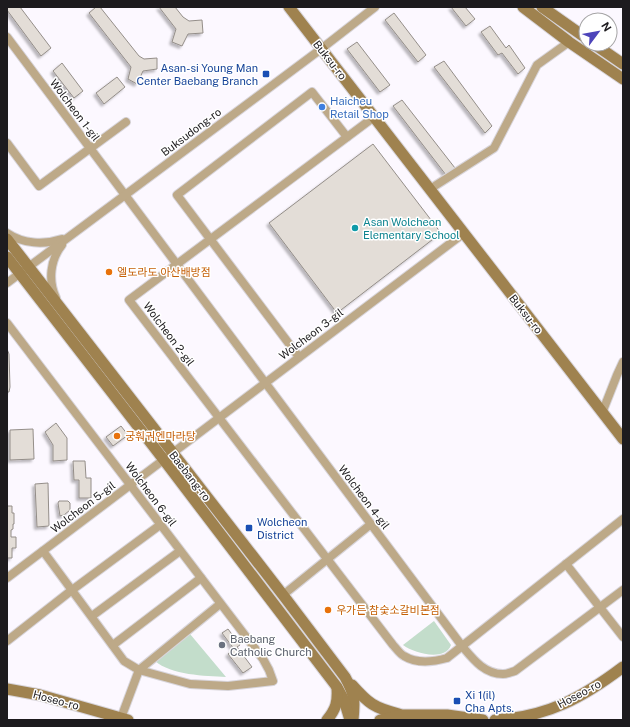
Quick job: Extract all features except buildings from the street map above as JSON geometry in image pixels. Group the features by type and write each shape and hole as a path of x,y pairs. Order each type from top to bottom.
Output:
{"street":[{"name":"Buksu-ro","path":"289,7 623,439"},
{"name":"Buksudong-ro","path":"7,283 321,49 375,7"},
{"path":"523,7 569,42 623,79"},
{"path":"542,7 578,32"},
{"name":"Wolcheon 1-gil","path":"7,38 125,196"},
{"path":"430,189 494,148 537,65 569,42"},
{"path":"606,52 623,64"},
{"path":"300,357 177,195 312,92 347,137"},
{"name":"Wolcheon 2-gil","path":"374,117 129,300 393,645 403,656 416,661 434,662 447,658 462,646"},
{"path":"7,143 39,186 126,122"},
{"name":"Wolcheon 4-gil","path":"125,196 462,646 475,662 485,670 503,674 515,671 623,590"},
{"path":"7,233 26,241 40,243 55,242 69,237"},
{"name":"Wolcheon 3-gil","path":"168,457 464,233"},
{"path":"61,310 54,294 51,278 52,264 58,251 69,237"},
{"name":"Baebang-ro","path":"7,239 24,271 168,457 283,595 343,676 351,689 355,702 351,720"},
{"name":"Baebang-ro","path":"7,257 24,271 61,310 337,687 344,700 351,720"},
{"name":"Wolcheon 6-gil","path":"7,323 263,659 273,681 228,686 190,684 139,670"},
{"path":"602,412 623,362"},
{"name":"Wolcheon 5-gil","path":"7,578 168,457"},
{"path":"462,646 623,519"},
{"path":"7,641 160,524"},
{"path":"283,595 371,524"},
{"path":"43,551 124,661 139,670"},
{"path":"92,616 180,552"},
{"path":"566,564 623,638"},
{"path":"113,645 201,578"},
{"path":"125,719 139,670 220,604"},
{"name":"Hoseo-ro","path":"495,720 533,717 558,707 582,695 623,667"},
{"path":"343,676 367,702 383,710 401,715"},
{"path":"327,720 334,712 338,699 337,687"},
{"name":"Hoseo-ro","path":"7,689 40,695 125,719"},
{"path":"549,720 558,707"},
{"path":"380,720 401,715 447,715 483,720"}],"green space":[{"path":"434,621 451,645 448,650 436,655 414,651 403,645"},
{"path":"190,634 226,677 179,672 162,666 155,661"}],"place":[{"name":"Asan-si Young Man Center Baebang Branch","path":"266,74"},
{"name":"Haicheu Retail Shop","path":"322,107"},
{"name":"Asan Wolcheon Elementary School","path":"355,228"},
{"name":"엘도라도 아산배방점","path":"109,272"},
{"name":"궁훠궈엔마라탕","path":"117,436"},
{"name":"Wolcheon District","path":"249,528"},
{"name":"우가든 참숯소갈비본점","path":"328,610"},
{"name":"Baebang Catholic Church","path":"222,645"},
{"name":"Xi 1(il) Cha Apts.","path":"457,701"}]}
